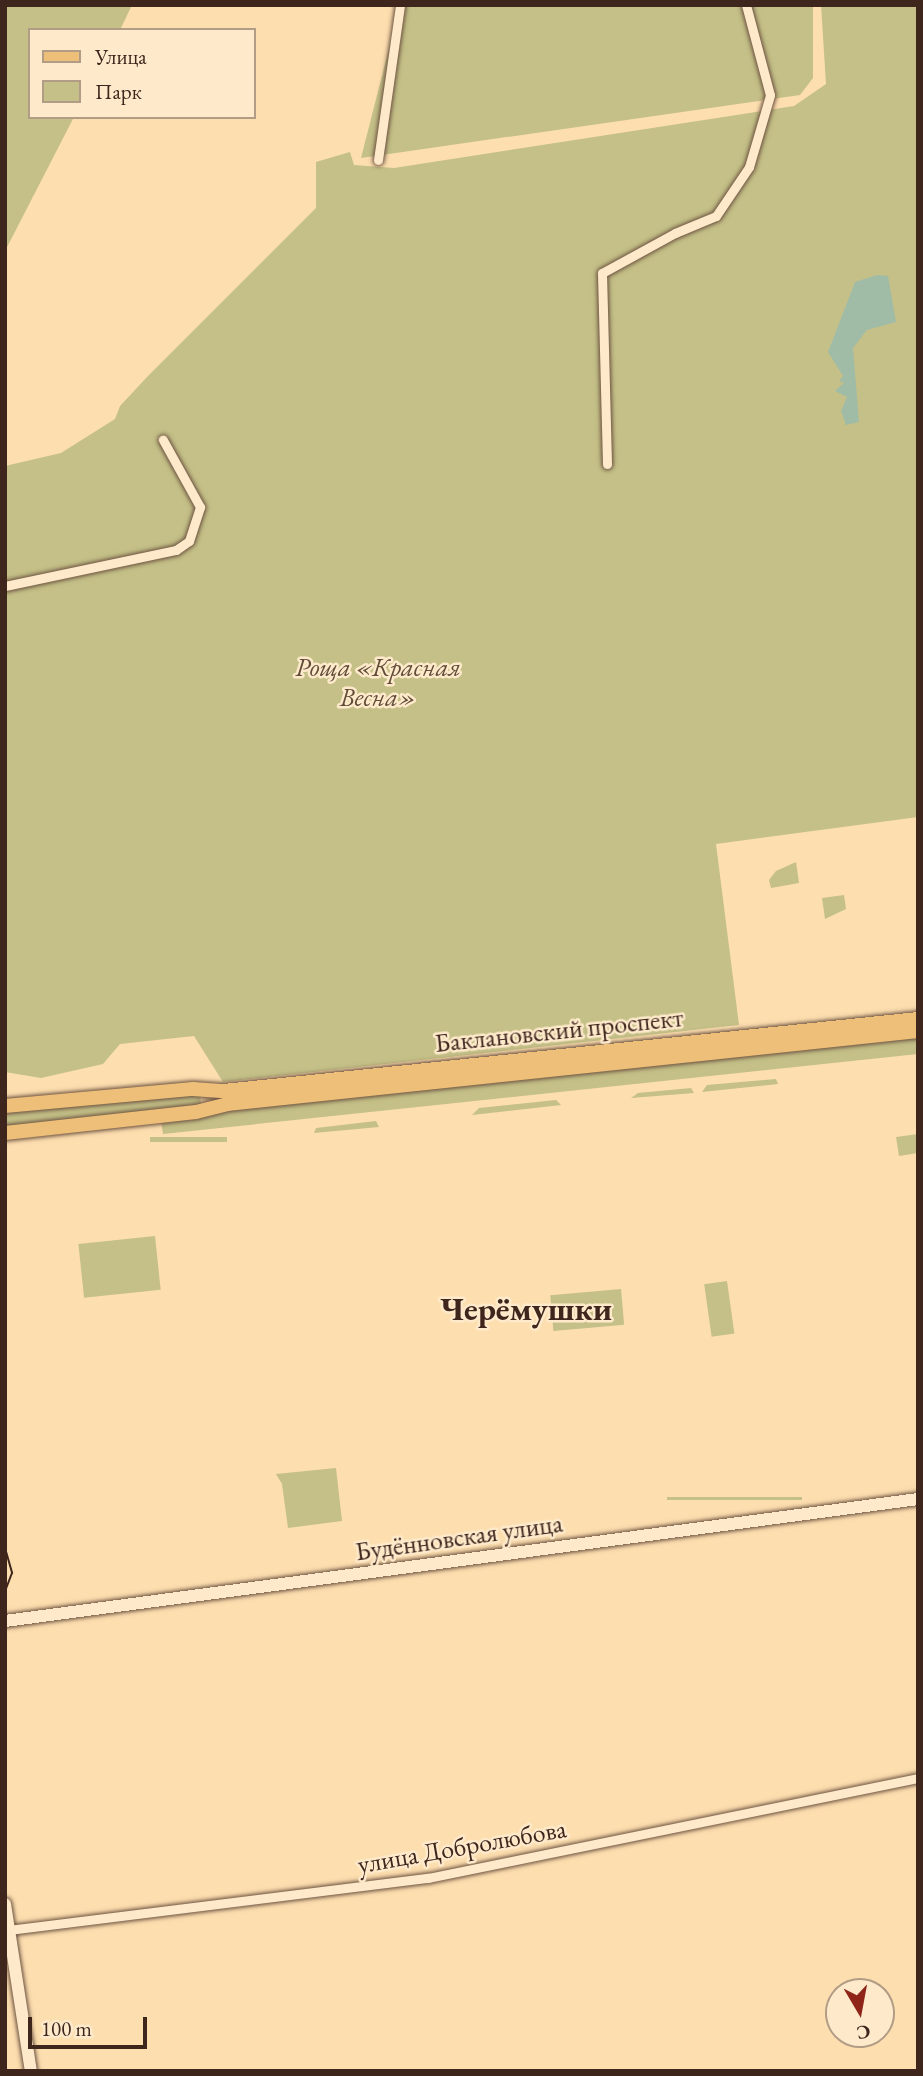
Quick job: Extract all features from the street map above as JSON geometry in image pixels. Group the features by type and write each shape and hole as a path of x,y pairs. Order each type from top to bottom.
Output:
{"main road":[{"name":"Баклановский проспект","path":"5,1106 205,1090 918,1019"},
{"name":"Баклановский проспект","path":"5,1133 208,1108 918,1031"},
{"name":"Будённовская улица","path":"5,1622 918,1499"},
{"path":"5,1904 8,1937 31,2071"}],"street":[{"path":"379,160 400,5"},
{"path":"607,464 602,273 675,233 716,216 749,167 770,95 746,5"},
{"path":"5,586 176,550 189,541 200,507 163,440"},
{"path":"205,1090 208,1108"},
{"name":"улица Добролюбова","path":"8,1937 428,1878 918,1778"}],"green space":[{"path":"5,5 132,5 121,28 28,28 28,119 73,119 5,251"},
{"path":"400,5 813,5 813,78 800,95 361,158"},
{"name":"Роща «Красная Весна»","path":"821,5 918,5 918,817 716,844 739,1025 223,1082 194,1036 120,1044 103,1064 41,1078 5,1072 5,466 61,453 115,419 120,406 148,376 316,208 316,162 350,152 354,165 394,168 794,106 826,84"},
{"path":"796,862 799,883 771,888 769,880 776,871"},
{"path":"844,895 846,909 825,919 822,898"},
{"path":"918,1037 918,1054 163,1134 161,1121 224,1110"},
{"path":"776,1079 778,1084 702,1092 707,1085"},
{"path":"691,1088 694,1093 631,1098 638,1093"},
{"path":"200,1095 201,1105 5,1128 5,1112"},
{"path":"556,1100 561,1105 472,1115 479,1108"},
{"path":"376,1121 379,1127 314,1133 316,1128"},
{"path":"918,1134 918,1153 899,1156 896,1137"},
{"path":"150,1137 227,1137 227,1142 150,1142"},
{"path":"155,1236 161,1290 84,1298 78,1244"},
{"path":"727,1281 734,1333 712,1337 704,1284"},
{"path":"621,1289 624,1325 553,1331 550,1295"},
{"path":"336,1468 342,1521 288,1528 282,1484 276,1474"},
{"path":"667,1497 802,1497 802,1500 667,1500"}],"shaded area":[{"path":"877,275 888,276 896,322 867,330 853,348 859,422 846,425 841,411 847,397 835,391 844,383 839,381 843,376 828,352 855,282"}],"tram line":[{"path":"5,1548 12,1573 5,1591"}],"district":[{"name":"Черёмушки","path":"526,1309"}]}
